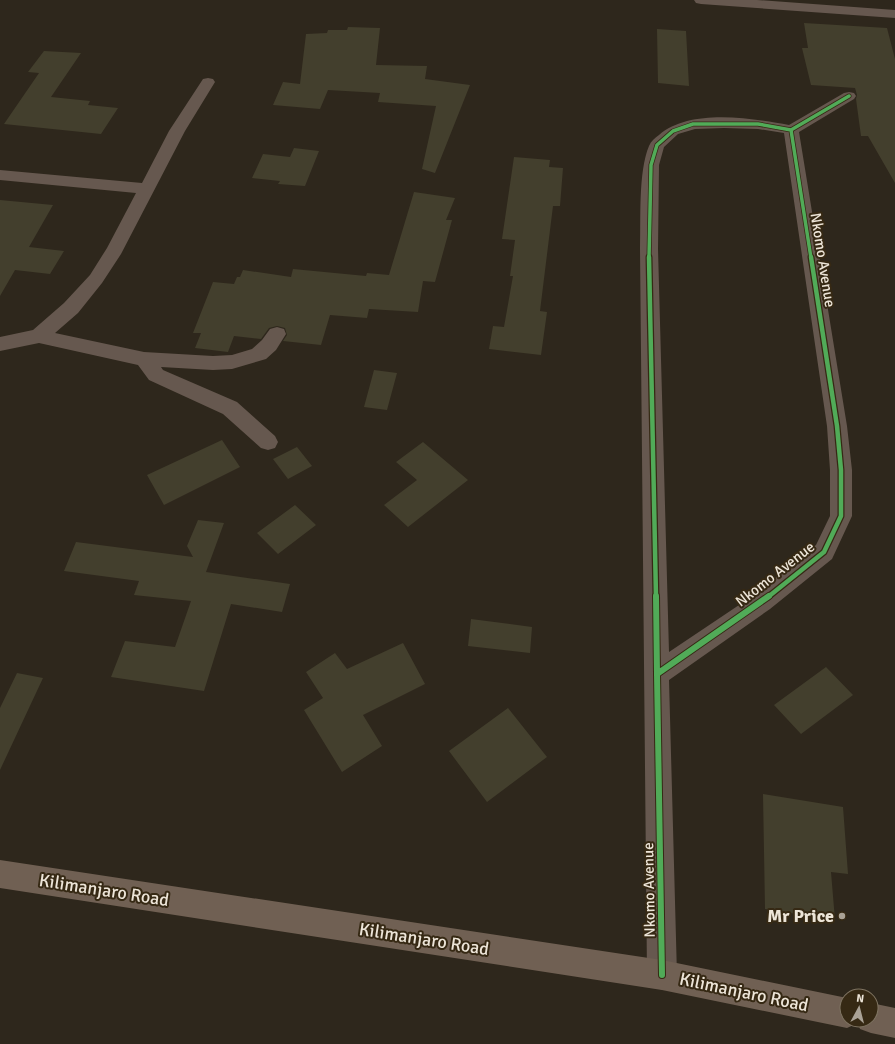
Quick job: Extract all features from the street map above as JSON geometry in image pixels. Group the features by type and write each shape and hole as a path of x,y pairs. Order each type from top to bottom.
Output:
{"main road":[{"name":"Kilimanjaro Road","path":"0,874 662,975 839,1011"},
{"path":"879,1020 895,1023"}],"street":[{"path":"701,0 895,14"},
{"path":"39,336 71,308 96,279 115,250 177,131 208,82"},
{"path":"657,674 649,249 651,165 657,145 673,131 693,124 758,124 791,130 849,96"},
{"name":"Nkomo Avenue","path":"662,975 657,674 762,602 824,552 841,516 841,470 837,426 791,130"},
{"path":"0,175 146,189"},
{"path":"0,344 39,336 144,359 213,363 232,362 259,354 269,345 277,334"},
{"path":"144,359 156,375 230,408 268,442"}],"building":[{"path":"804,23 887,28 895,59 895,183 868,136 861,136 855,88 811,85 802,48 808,48"},
{"path":"348,27 380,28 376,65 427,66 425,79 470,85 435,173 422,169 436,106 378,102 380,93 328,90 320,109 273,105 283,82 300,84 306,34 327,33 328,30 347,30"},
{"path":"657,29 686,31 689,86 658,83"},
{"path":"44,51 81,53 51,97 90,101 88,105 118,108 101,134 4,124 39,73 28,72"},
{"path":"294,148 319,151 305,186 278,184 280,181 252,178 263,154 290,157"},
{"path":"514,157 550,160 549,167 563,168 560,206 553,206 540,311 547,312 541,355 489,349 493,326 504,327 513,276 510,276 515,240 502,239"},
{"path":"414,192 455,198 446,220 452,220 435,282 423,281 418,312 369,309 367,318 330,315 321,345 283,341 287,335 285,328 277,326 269,328 261,339 234,336 228,352 195,348 201,333 193,333 213,282 234,284 237,277 240,277 243,270 291,277 293,269 366,276 367,273 389,275"},
{"path":"0,200 53,205 29,247 64,251 50,274 15,270 0,296"},
{"path":"374,370 397,373 387,410 364,407"},
{"path":"222,440 240,467 164,505 147,475"},
{"path":"423,442 468,480 408,527 384,505 417,480 396,462"},
{"path":"297,447 312,466 288,479 273,459"},
{"path":"295,505 316,525 278,554 257,533"},
{"path":"198,520 224,523 206,572 290,584 282,612 231,604 204,691 111,677 125,641 175,647 191,601 134,595 139,581 64,571 76,542 193,557 187,546"},
{"path":"471,619 532,627 530,653 468,646"},
{"path":"403,643 425,684 363,715 382,746 342,772 304,710 323,698 306,672 335,653 347,669"},
{"path":"826,667 853,695 801,734 774,705"},
{"path":"17,673 43,678 0,770 0,708"},
{"path":"508,708 547,757 487,802 449,751"},
{"path":"763,794 843,807 848,874 831,872 835,920 765,909"}],"cycle path":[{"path":"657,674 649,249 651,165 657,145 673,131 693,124 758,124 791,130 849,96"},
{"path":"662,975 657,674 762,602 824,552 841,516 841,470 837,426 791,130"}],"place":[{"name":"Mr Price","path":"842,916"}]}
